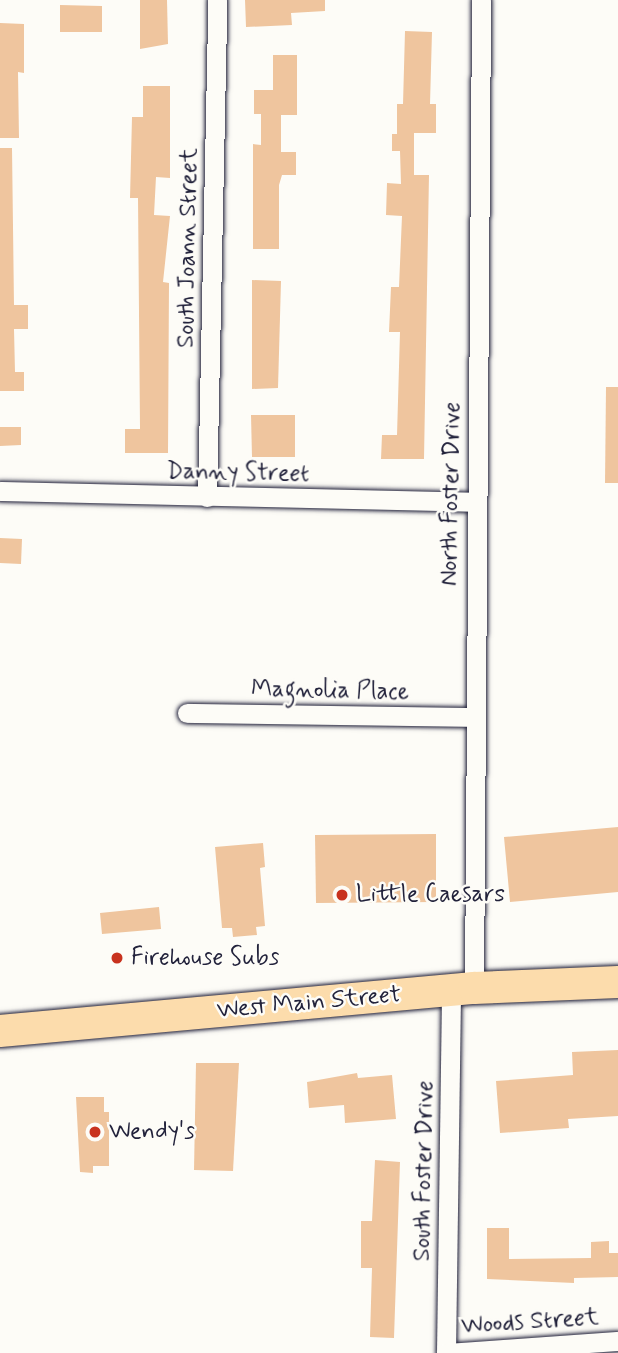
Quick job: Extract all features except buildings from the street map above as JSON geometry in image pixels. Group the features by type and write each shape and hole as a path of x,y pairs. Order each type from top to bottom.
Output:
{"main road":[{"name":"West Main Street","path":"0,1031 463,989 618,982"}],"street":[{"name":"South Joann Street","path":"207,497 217,0"},
{"name":"North Foster Drive","path":"463,989 473,717 481,0"},
{"name":"Danny Street","path":"0,491 475,502"},
{"name":"Magnolia Place","path":"187,713 473,717"},
{"name":"South Foster Drive","path":"446,1353 463,989"},
{"name":"Woods Street","path":"446,1353 618,1341"}],"place":[{"name":"Little Caesars","path":"342,895"},
{"name":"Firehouse Subs","path":"117,958"},
{"name":"Wendy's","path":"95,1132"}]}
